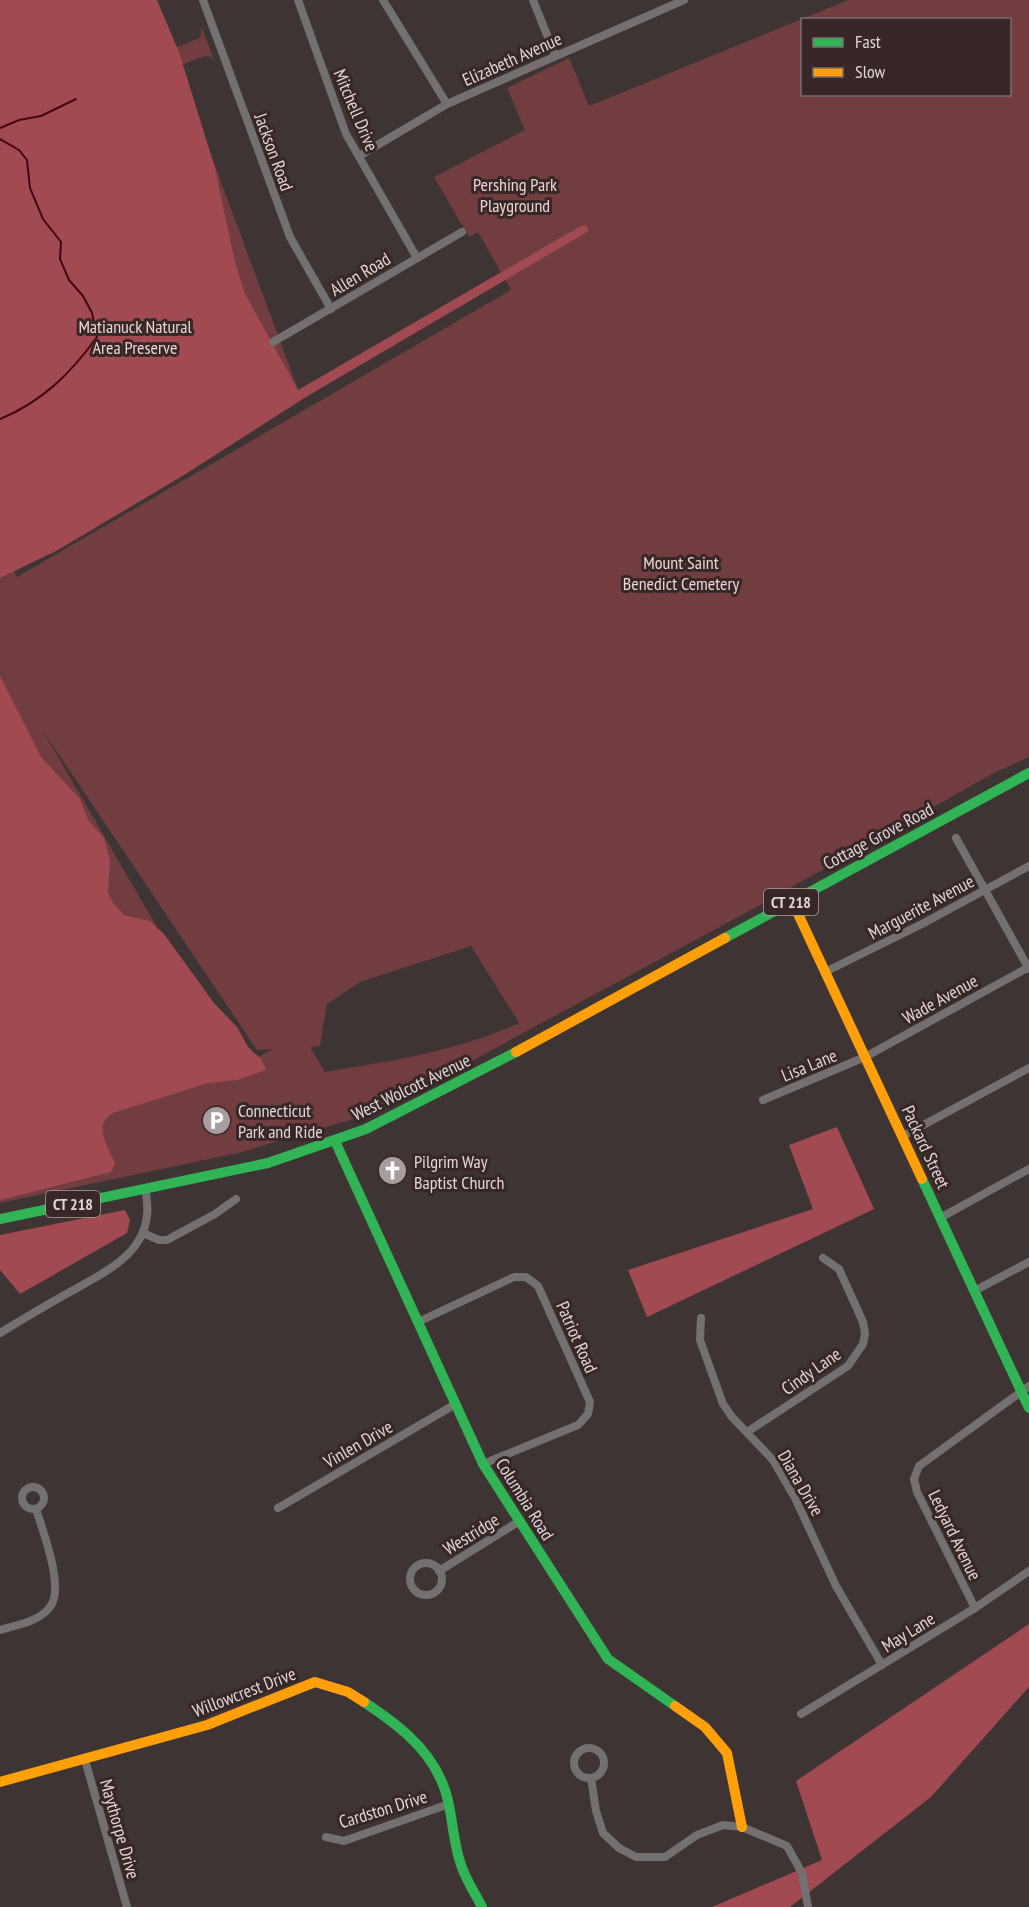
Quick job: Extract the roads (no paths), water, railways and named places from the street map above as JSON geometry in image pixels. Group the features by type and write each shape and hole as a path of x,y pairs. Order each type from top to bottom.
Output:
{"street":[{"name":"Jackson Road","path":"203,0 290,237 331,309"},
{"name":"Mitchell Drive","path":"298,0 346,134 417,258"},
{"path":"383,0 447,105"},
{"path":"533,0 555,55"},
{"name":"Elizabeth Avenue","path":"358,156 447,105 555,55 684,0"},
{"name":"Allen Road","path":"273,342 462,232"},
{"name":"Cottage Grove Road","path":"553,1032 1029,773"},
{"path":"956,838 1029,968"},
{"name":"Marguerite Avenue","path":"825,972 1029,866"},
{"name":"Packard Street","path":"792,901 940,1218 1025,1389 1029,1408"},
{"name":"Wade Avenue","path":"865,1057 1029,968"},
{"name":"West Wolcott Avenue","path":"145,1189 268,1164 335,1141 404,1112 553,1032"},
{"name":"Lisa Lane","path":"763,1100 865,1057"},
{"path":"903,1137 1029,1068"},
{"name":"Columbia Road","path":"335,1141 483,1464 518,1522 608,1659 705,1727 727,1753 742,1827"},
{"path":"940,1218 1029,1169"},
{"path":"0,1333 119,1263 143,1233 150,1208 145,1189"},
{"name":"CT 218","path":"0,1219 145,1189"},
{"path":"143,1233 159,1240 167,1240 236,1199"},
{"name":"Cindy Lane","path":"747,1432 848,1366 863,1344 865,1334 863,1322 839,1269 823,1258"},
{"path":"976,1290 1029,1262"},
{"name":"Patriot Road","path":"418,1322 514,1277 526,1277 538,1286 590,1402 588,1414 578,1425 483,1464"},
{"name":"Diana Drive","path":"701,1318 700,1340 723,1404 773,1460 795,1498 836,1586 882,1665"},
{"name":"Ledyard Avenue","path":"975,1608 916,1492 914,1479 919,1466 1025,1389"},
{"name":"Vinlen Drive","path":"278,1508 454,1405"},
{"path":"0,1630 33,1620 49,1609 55,1598 54,1573 36,1509"},
{"name":"Westridge","path":"439,1571 518,1522"},
{"name":"Westridge","path":"429,1564 439,1571 441,1583 434,1593 422,1594 412,1588 411,1576 418,1566 429,1564"},
{"name":"May Lane","path":"801,1714 975,1608 1029,1571"},
{"name":"Willowcrest Drive","path":"0,1782 207,1725 315,1682 348,1692 397,1724 424,1752 441,1779 449,1804 462,1869 482,1907"},
{"name":"Maythorpe Drive","path":"85,1760 127,1907"},
{"path":"591,1778 596,1811 603,1833 619,1848 636,1857 665,1857 697,1835 723,1825 742,1827 787,1846 802,1873 808,1907"},
{"name":"Cardston Drive","path":"326,1838 344,1840 449,1804"}],"waterway":[{"path":"0,128 19,120 41,116 76,99"},
{"path":"0,139 19,150 27,160 30,188 43,219 61,242 60,259 69,280 83,296 92,313 97,337 77,363 54,385 29,404 0,419"}],"place":[{"name":"Connecticut Park and Ride","path":"217,1120"},
{"name":"Pilgrim Way Baptist Church","path":"393,1171"}],"park label":[{"name":"Pershing Park Playground","path":"515,194"},
{"name":"Matianuck Natural Area Preserve","path":"135,336"},
{"name":"Mount Saint Benedict Cemetery","path":"681,572"}]}
